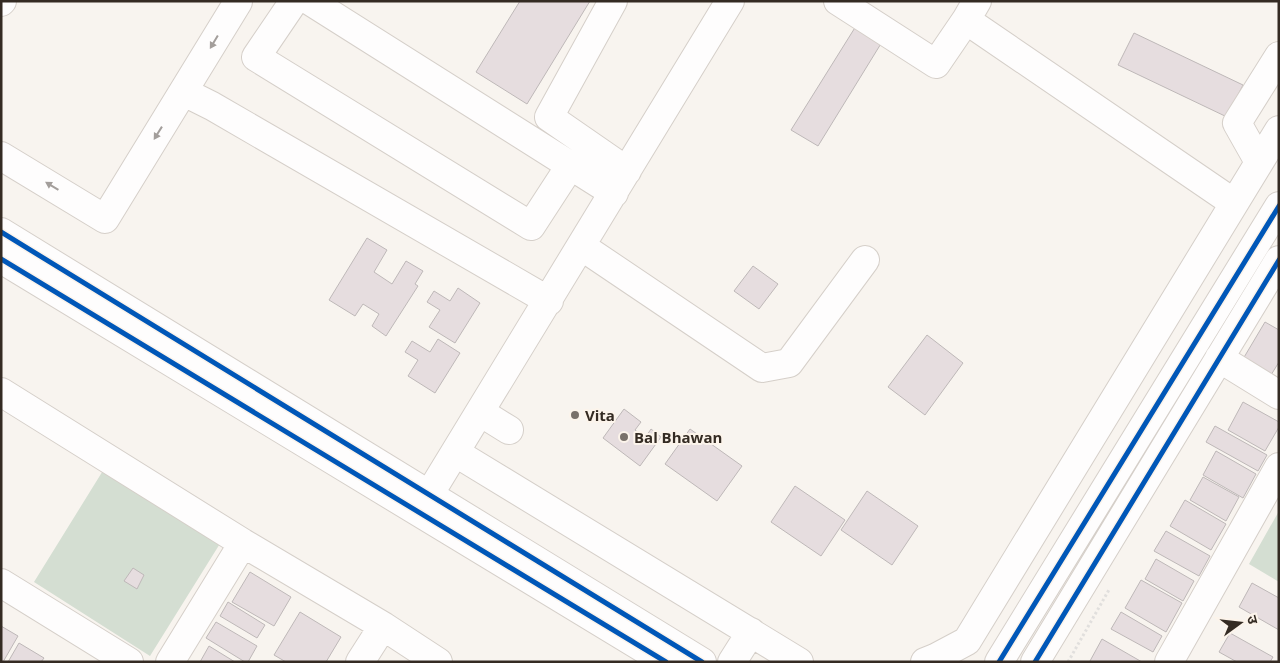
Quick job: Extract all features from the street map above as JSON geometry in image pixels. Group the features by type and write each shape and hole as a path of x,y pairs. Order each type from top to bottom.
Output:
{"street":[{"path":"1,156 105,219 184,92 237,1"},
{"path":"294,1 256,57 531,226 570,166"},
{"path":"310,1 570,166 620,182"},
{"path":"613,1 549,116 620,182"},
{"path":"424,503 730,1"},
{"path":"838,1 936,64 971,10 1234,202"},
{"path":"1259,162 1237,122 1279,56"},
{"path":"184,92 212,106 548,301"},
{"path":"925,662 967,641 1279,130"},
{"path":"999,662 1279,206"},
{"path":"1,232 424,503 666,662"},
{"path":"581,246 621,286 762,368 789,363 865,260"},
{"path":"1,259 702,662"},
{"path":"1035,662 1279,260"},
{"path":"1168,310 1201,332"},
{"path":"1219,358 1279,395"},
{"path":"1,392 243,542 383,626 438,662"},
{"path":"480,412 509,430"},
{"path":"456,453 799,662"},
{"path":"1169,662 1279,467"},
{"path":"170,662 243,542"},
{"path":"1,583 129,662"},
{"path":"360,662 383,626"},
{"path":"732,662 751,632"}],"shaded area":[{"path":"104,469 221,542 150,656 34,582"},
{"path":"1279,511 1279,582 1249,564"}],"building":[{"path":"520,1 590,1 527,104 476,72"},
{"path":"856,26 882,42 818,146 791,130"},
{"path":"1134,33 1243,85 1227,117 1118,65"},
{"path":"367,238 387,250 374,272 392,284 406,261 423,271 415,284 418,286 386,336 372,326 379,314 363,304 355,316 329,300"},
{"path":"753,266 778,284 759,309 734,291"},
{"path":"458,288 480,303 455,343 429,327 440,310 427,302 434,291 450,301"},
{"path":"1265,322 1279,330 1279,362 1271,375 1243,359"},
{"path":"927,335 963,363 925,415 888,387"},
{"path":"438,339 460,353 435,393 408,376 418,360 405,352 412,341 430,352"},
{"path":"1243,402 1279,422 1279,427 1265,451 1228,430"},
{"name":"Bal Bhawan","path":"624,409 641,422 635,430 645,438 651,429 661,437 640,466 603,438"},
{"path":"1215,426 1267,455 1258,471 1206,442"},
{"path":"690,429 742,466 717,501 665,464"},
{"path":"1216,451 1256,474 1243,498 1203,475"},
{"path":"1203,477 1239,497 1226,521 1190,500"},
{"path":"795,486 845,520 821,556 771,522"},
{"path":"867,491 918,526 892,565 841,530"},
{"path":"1185,500 1226,524 1211,550 1170,526"},
{"path":"1166,531 1210,556 1199,576 1154,551"},
{"path":"1156,559 1194,581 1183,601 1145,579"},
{"path":"133,568 144,575 137,589 124,581"},
{"path":"250,572 291,597 274,626 232,602"},
{"path":"1141,580 1182,603 1166,632 1125,608"},
{"path":"1252,583 1279,598 1279,630 1239,607"},
{"path":"228,602 265,625 257,638 220,616"},
{"path":"300,612 341,637 326,662 286,662 274,655"},
{"path":"1121,612 1162,636 1153,652 1111,629"},
{"path":"216,622 257,646 248,662 206,638"},
{"path":"1,626 18,636 3,662 1,662"},
{"path":"1230,633 1273,657 1270,662 1237,662 1219,652"},
{"path":"1102,639 1142,662 1090,661"},
{"path":"19,643 44,658 41,662 8,662"},
{"path":"209,646 235,662 200,662"}],"cycle path":[{"path":"999,662 1279,206"},
{"path":"1,232 702,662"},
{"path":"1,259 666,662"},
{"path":"1035,662 1279,260"}],"place":[{"name":"Vita","path":"575,415"},
{"name":"Bal Bhawan","path":"624,437"}]}
